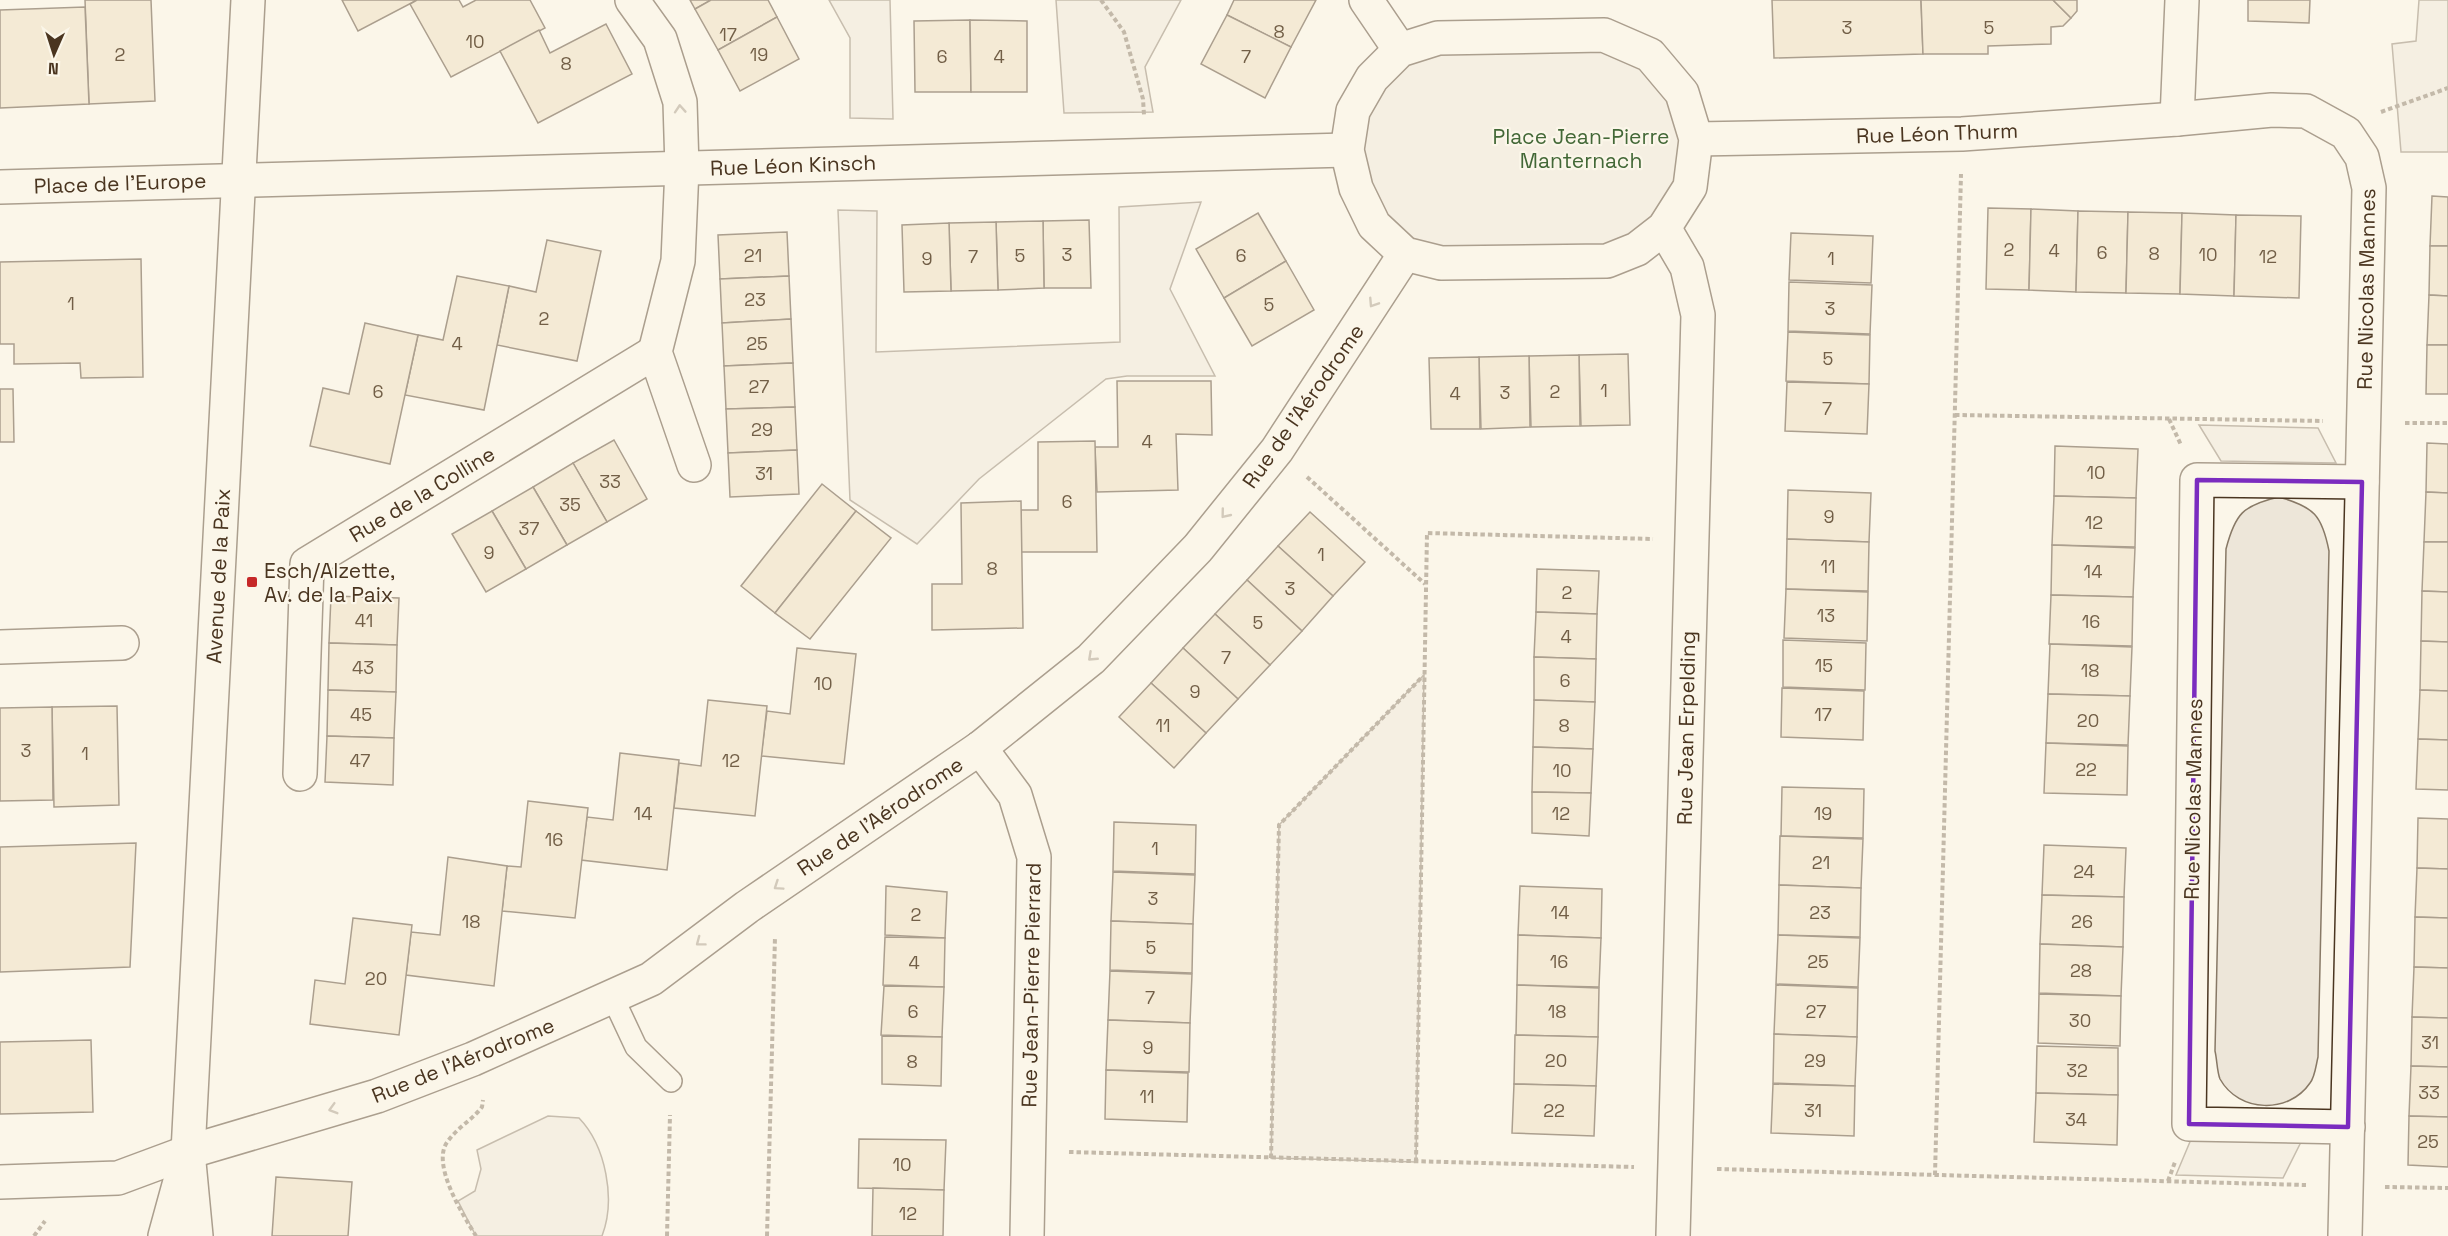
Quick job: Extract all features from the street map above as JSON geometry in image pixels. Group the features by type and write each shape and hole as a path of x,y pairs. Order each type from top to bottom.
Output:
{"street":[{"name":"Avenue de la Paix","path":"196,1236 188,1152 248,0"},
{"path":"632,0 660,39 680,102 682,168 678,261 656,352 694,465"},
{"path":"1366,0 1400,50"},
{"path":"2177,119 2182,0"},
{"path":"1604,35 1650,56 1682,93 1696,139 1690,188 1664,228 1637,249 1607,261 1442,263 1405,254 1374,225 1356,188 1347,150 1353,111 1372,78 1400,50 1438,38 1604,35"},
{"name":"Rue Nicolas Mannes","path":"2177,119 2272,110 2306,111 2346,133 2362,157 2369,188 2345,1236"},
{"name":"Rue Léon Thurm","path":"1696,139 1962,134 2177,119"},
{"name":"Rue Léon Kinsch","path":"239,180 1347,150"},
{"name":"Place de l'Europe","path":"0,187 239,180"},
{"name":"Rue Jean Erpelding","path":"1664,228 1687,267 1698,315 1673,1236"},
{"name":"Rue de l'Aérodrome","path":"0,1182 118,1178 188,1152 377,1096 473,1059 651,979 747,907 980,748 1091,659 1198,548 1277,450 1405,254"},
{"name":"Rue de la Colline","path":"300,774 308,564 656,352"},
{"name":"Rue Nicolas Mannes","path":"2348,1127 2189,1125 2197,480 2362,482"},
{"path":"0,647 122,643"},
{"name":"Rue Jean-Pierre Pierrard","path":"980,748 1015,795 1034,857 1027,1236"},
{"name":"Avenue de la Paix","path":"165,1236 188,1152"}],"lane":[{"path":"613,998 636,1047 671,1081"}],"path":[{"path":"1101,0 1124,32 1143,99 1148,154"},
{"path":"2346,133 2375,114 2448,88"},
{"path":"1935,1175 1962,134"},
{"path":"1954,415 2448,423"},
{"path":"1277,450 1425,584"},
{"path":"1416,1162 1427,533 1691,540"},
{"path":"1271,1158 1279,825 1424,675"},
{"path":"768,1236 776,925"},
{"path":"473,1059 484,1089 482,1107 447,1141 442,1154 442,1170 476,1236"},
{"path":"667,1236 671,1081"},
{"path":"1029,1151 2448,1188"}],"highlighted area":[{"path":"2197,480 2362,482 2348,1127 2189,1124"}],"green space":[{"path":"829,0 890,0 893,119 850,118 850,38"},
{"path":"1056,0 1181,0 1145,67 1153,112 1064,113"},
{"path":"2419,0 2448,0 2448,152 2401,152 2392,44 2416,41"},
{"name":"Place Jean-Pierre Manternach","path":"1604,35 1682,93 1690,187 1637,249 1441,263 1374,225 1353,111 1400,50"},
{"path":"1201,202 1170,289 1215,376 1127,376 1106,379 979,479 917,544 850,500 838,210 877,211 876,352 1120,342 1119,207"},
{"path":"2279,497 2301,505 2314,514 2323,529 2329,551 2318,1057 2312,1080 2301,1093 2290,1100 2264,1105 2239,1098 2228,1090 2219,1076 2215,1051 2226,549 2233,527 2242,513 2257,504"},
{"path":"1424,675 1416,1162 1271,1158 1279,825"},
{"path":"548,1116 579,1118 596,1143 602,1158 608,1190 606,1222 602,1236 476,1236 458,1201 475,1191 481,1169 477,1150"}],"shaded area":[{"path":"2199,425 2318,428 2336,463 2221,461"},
{"path":"2192,1137 2302,1140 2283,1178 2176,1175"}],"building":[{"path":"85,0 151,0 155,101 89,104"},
{"path":"342,0 417,0 358,31"},
{"path":"417,0 459,0 463,7 476,0 530,0 545,28 451,77 410,4"},
{"path":"690,0 711,0 695,9"},
{"path":"711,0 768,0 777,17 718,50 695,9"},
{"path":"1234,0 1316,0 1291,47 1227,15"},
{"path":"1772,0 1921,0 1923,54 1774,58"},
{"path":"1921,0 2053,0 2071,18 2063,26 2051,27 2051,44 1988,46 1988,54 1923,54"},
{"path":"2053,0 2077,0 2077,11 2071,18"},
{"path":"2248,0 2310,0 2309,23 2248,21"},
{"path":"85,7 89,104 0,108 0,10"},
{"path":"1227,15 1291,47 1265,98 1201,64"},
{"path":"777,17 799,59 740,91 718,50"},
{"path":"970,20 971,92 915,92 914,21"},
{"path":"970,20 1027,21 1027,92 971,92"},
{"path":"606,24 632,74 538,123 500,51 539,30 550,53"},
{"path":"2432,196 2448,197 2448,246 2430,246"},
{"path":"1988,208 2031,209 2029,290 1986,289"},
{"path":"2031,209 2078,211 2076,292 2029,290"},
{"path":"2078,211 2128,212 2126,293 2076,292"},
{"path":"2128,212 2182,213 2180,294 2126,293"},
{"path":"1258,213 1286,261 1224,298 1196,249"},
{"path":"2182,213 2236,215 2234,296 2180,294"},
{"path":"2236,215 2301,216 2299,298 2234,296"},
{"path":"1089,220 1091,288 1044,288 1043,221"},
{"path":"1043,221 1044,288 998,290 996,222"},
{"path":"996,222 998,290 951,291 949,223"},
{"path":"949,223 951,291 904,292 902,225"},
{"path":"787,232 789,276 720,279 718,235"},
{"path":"1791,233 1873,236 1871,283 1789,280"},
{"path":"547,240 601,251 577,361 497,345 509,286 536,292"},
{"path":"2430,246 2448,246 2448,296 2429,295"},
{"path":"141,259 143,377 81,378 80,363 14,364 14,344 0,344 0,262"},
{"path":"1286,261 1314,310 1252,346 1224,298"},
{"path":"457,276 509,286 484,410 405,395 418,335 443,340"},
{"path":"789,276 791,319 722,323 720,279"},
{"path":"1789,282 1872,285 1870,334 1788,331"},
{"path":"2429,295 2448,296 2448,345 2427,345"},
{"path":"791,319 793,363 724,366 722,323"},
{"path":"365,323 418,335 390,464 310,446 323,388 349,394"},
{"path":"1788,332 1870,335 1869,384 1786,381"},
{"path":"2427,345 2448,345 2448,394 2426,394"},
{"path":"1628,354 1630,425 1581,426 1579,355"},
{"path":"1579,355 1580,426 1531,427 1529,356"},
{"path":"1529,356 1530,427 1481,429 1479,357"},
{"path":"1479,357 1480,429 1431,429 1429,358"},
{"path":"793,363 795,407 726,409 724,366"},
{"path":"1117,381 1211,381 1212,435 1176,434 1178,490 1097,492 1095,447 1118,447"},
{"path":"1787,382 1869,384 1867,434 1785,431"},
{"path":"0,389 13,389 14,442 0,442"},
{"path":"795,407 797,450 728,453 726,409"},
{"path":"614,440 647,499 607,522 573,463"},
{"path":"1095,441 1097,552 1021,552 1021,510 1038,510 1038,442"},
{"path":"2427,443 2448,444 2448,493 2426,492"},
{"path":"2055,446 2138,449 2136,498 2054,496"},
{"path":"797,450 799,494 730,497 728,453"},
{"path":"573,463 607,522 567,545 533,487"},
{"path":"822,484 856,511 775,613 741,586"},
{"path":"533,487 567,545 526,569 492,511"},
{"path":"1788,490 1871,493 1869,542 1787,539"},
{"path":"2426,492 2448,493 2448,542 2424,542"},
{"path":"2054,496 2136,498 2135,547 2052,545"},
{"path":"1021,501 1023,628 932,630 932,584 962,584 961,503"},
{"path":"492,511 526,569 486,592 452,534"},
{"path":"856,511 891,538 810,639 775,613"},
{"path":"1310,512 1365,562 1333,596 1278,546"},
{"path":"1787,539 1869,542 1868,591 1786,589"},
{"path":"2424,542 2448,542 2448,592 2422,591"},
{"path":"2052,545 2135,548 2133,597 2051,595"},
{"path":"1278,546 1333,596 1302,631 1247,580"},
{"path":"1537,569 1599,571 1597,614 1536,612"},
{"path":"1247,580 1302,631 1270,665 1215,614"},
{"path":"1786,589 1868,592 1867,641 1784,638"},
{"path":"2422,591 2448,592 2448,642 2421,641"},
{"path":"2051,595 2133,597 2132,646 2049,644"},
{"path":"331,596 399,598 397,645 329,643"},
{"path":"1536,612 1597,614 1596,659 1534,657"},
{"path":"1215,614 1270,665 1238,699 1183,648"},
{"path":"1783,640 1866,643 1865,690 1783,687"},
{"path":"2421,641 2448,642 2448,691 2420,690"},
{"path":"329,643 397,645 396,692 328,690"},
{"path":"2050,644 2132,647 2130,696 2048,694"},
{"path":"797,648 856,654 844,764 761,756 767,711 790,714"},
{"path":"1183,648 1238,699 1206,733 1151,683"},
{"path":"1534,657 1596,659 1595,702 1534,700"},
{"path":"1151,683 1206,733 1174,768 1119,717"},
{"path":"1782,688 1864,691 1863,740 1781,737"},
{"path":"328,690 396,692 394,738 327,736"},
{"path":"2420,690 2448,691 2448,740 2418,739"},
{"path":"2048,694 2130,696 2128,745 2046,743"},
{"path":"708,700 767,706 755,816 674,808 679,763 701,766"},
{"path":"1534,700 1595,702 1593,749 1533,747"},
{"path":"117,706 119,805 54,807 52,707"},
{"path":"52,707 53,800 0,801 0,708"},
{"path":"327,736 394,738 393,785 325,782"},
{"path":"2418,739 2448,740 2448,790 2416,789"},
{"path":"2046,743 2128,746 2127,795 2044,793"},
{"path":"1533,747 1593,749 1591,793 1532,792"},
{"path":"620,753 679,760 667,870 581,860 587,817 613,820"},
{"path":"1782,787 1864,789 1863,838 1781,836"},
{"path":"1532,792 1591,793 1589,836 1532,833"},
{"path":"528,801 588,808 575,918 502,911 507,866 521,867"},
{"path":"2418,818 2448,819 2448,869 2417,868"},
{"path":"1114,822 1196,825 1195,874 1113,871"},
{"path":"1780,836 1863,839 1861,888 1779,885"},
{"path":"136,843 130,967 0,972 0,847"},
{"path":"2044,845 2126,848 2124,897 2042,895"},
{"path":"448,857 507,866 494,986 406,975 411,932 440,935"},
{"path":"2417,868 2448,869 2448,918 2415,917"},
{"path":"1113,872 1195,875 1193,924 1111,921"},
{"path":"1779,885 1861,888 1860,937 1778,935"},
{"path":"886,886 947,892 945,938 885,935"},
{"path":"1520,886 1602,889 1601,938 1518,935"},
{"path":"2042,895 2124,897 2123,947 2040,944"},
{"path":"2415,917 2448,918 2448,968 2414,967"},
{"path":"353,918 412,925 399,1035 310,1024 315,980 345,984"},
{"path":"1111,921 1193,924 1192,973 1110,970"},
{"path":"1518,935 1601,938 1599,987 1517,985"},
{"path":"1778,935 1860,938 1858,987 1776,984"},
{"path":"885,937 945,938 944,987 883,985"},
{"path":"2040,944 2123,947 2121,996 2039,993"},
{"path":"2414,967 2448,968 2448,1018 2412,1017"},
{"path":"1110,971 1192,974 1190,1023 1108,1020"},
{"path":"1517,985 1599,988 1598,1037 1516,1035"},
{"path":"1776,985 1858,988 1857,1037 1774,1034"},
{"path":"884,986 944,987 942,1037 881,1035"},
{"path":"2039,994 2121,996 2120,1046 2038,1043"},
{"path":"2412,1017 2448,1018 2448,1067 2411,1066"},
{"path":"1108,1020 1190,1023 1189,1072 1106,1070"},
{"path":"1774,1034 1857,1037 1855,1086 1773,1083"},
{"path":"1515,1035 1598,1037 1596,1086 1514,1084"},
{"path":"882,1036 942,1037 941,1086 882,1084"},
{"path":"91,1040 93,1112 0,1114 0,1042"},
{"path":"2037,1046 2118,1048 2118,1095 2036,1093"},
{"path":"2411,1066 2448,1067 2448,1117 2409,1116"},
{"path":"1106,1070 1188,1073 1187,1122 1105,1119"},
{"path":"1514,1084 1596,1086 1594,1136 1512,1133"},
{"path":"1773,1084 1855,1086 1854,1136 1771,1133"},
{"path":"2036,1093 2118,1095 2117,1145 2034,1142"},
{"path":"2409,1116 2448,1117 2448,1167 2408,1165"},
{"path":"859,1139 946,1140 944,1190 858,1188"},
{"path":"276,1177 352,1182 348,1236 272,1236"},
{"path":"873,1188 944,1190 943,1236 872,1236"}],"place":[{"name":"Esch/Alzette, Av. de la Paix","path":"252,582"}]}
